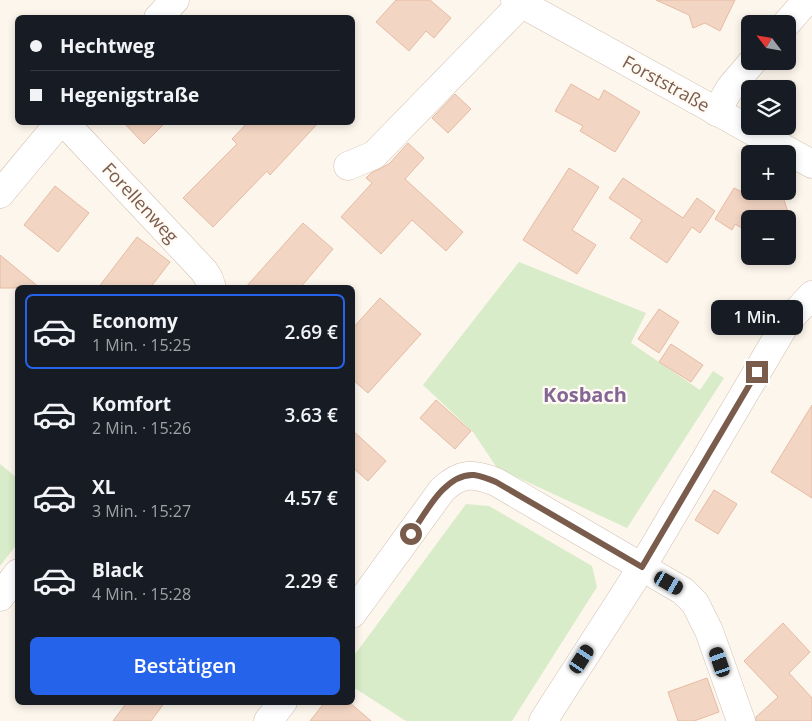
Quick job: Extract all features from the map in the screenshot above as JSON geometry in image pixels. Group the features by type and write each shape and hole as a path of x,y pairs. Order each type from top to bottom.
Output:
{"street":[{"path":"161,15 175,0"},
{"path":"794,15 807,0"},
{"name":"Forststraße","path":"348,166 374,155 518,2 812,164"},
{"path":"716,112 730,88 746,70"},
{"path":"0,194 58,125"},
{"name":"Forellenweg","path":"67,125 204,270 211,285"},
{"path":"543,721 642,567 786,323 812,295"},
{"path":"355,610 442,490 449,483 460,477 472,475 496,482 683,591 695,603 709,631 741,721"},
{"path":"0,596 15,577"},
{"path":"268,721 281,705"}],"green space":[{"path":"519,262 646,313 631,343 700,390 713,371 724,378 627,528 497,468 473,432 423,385"},
{"path":"0,464 15,476 15,547 0,566"},
{"path":"466,504 489,506 592,566 597,587 512,721 406,721 355,688 355,654"}],"building":[{"path":"396,0 430,0 451,18 434,38 426,31 409,51 376,22"},
{"path":"656,0 735,0 720,31 705,23 693,28 689,15"},
{"path":"571,84 599,100 604,90 640,112 615,152 580,131 583,126 555,111"},
{"path":"455,94 471,109 448,133 432,118"},
{"path":"126,125 163,125 144,144"},
{"path":"245,125 316,125 270,175 267,171 213,227 183,198 237,144 232,139"},
{"path":"408,143 424,158 405,179 463,232 446,251 412,220 381,254 341,217 372,183 366,178 371,173 389,164"},
{"path":"569,168 599,187 572,230 596,245 577,274 523,240"},
{"path":"623,178 683,218 697,198 715,211 700,233 692,227 667,263 630,238 642,220 609,198"},
{"path":"55,186 89,213 58,252 24,225"},
{"path":"734,188 741,191 741,200 784,200 787,210 741,210 741,228 735,224 732,230 715,219"},
{"path":"303,223 333,249 303,285 248,285"},
{"path":"137,237 170,262 152,285 100,285"},
{"path":"0,255 36,285 15,285 15,288 0,288"},
{"path":"380,298 421,334 368,393 355,382 355,326"},
{"path":"659,309 679,322 659,353 638,339"},
{"path":"671,344 703,365 691,382 659,362"},
{"path":"436,400 471,431 455,449 420,418"},
{"path":"812,405 812,498 771,472"},
{"path":"355,433 386,461 368,481 355,470"},
{"path":"714,490 737,504 718,534 695,520"},
{"path":"783,623 810,652 789,673 812,698 812,721 756,721 756,717 778,697 744,661"},
{"path":"707,678 719,712 694,721 678,721 668,692"},
{"path":"125,705 163,705 151,721 113,721"},
{"path":"323,705 352,705 371,721 310,721"}],"district":[{"name":"Kosbach","path":"585,395"}],"route":[{"path":"411,534 449,483 460,477 472,475 496,482 642,567 757,372"}]}
